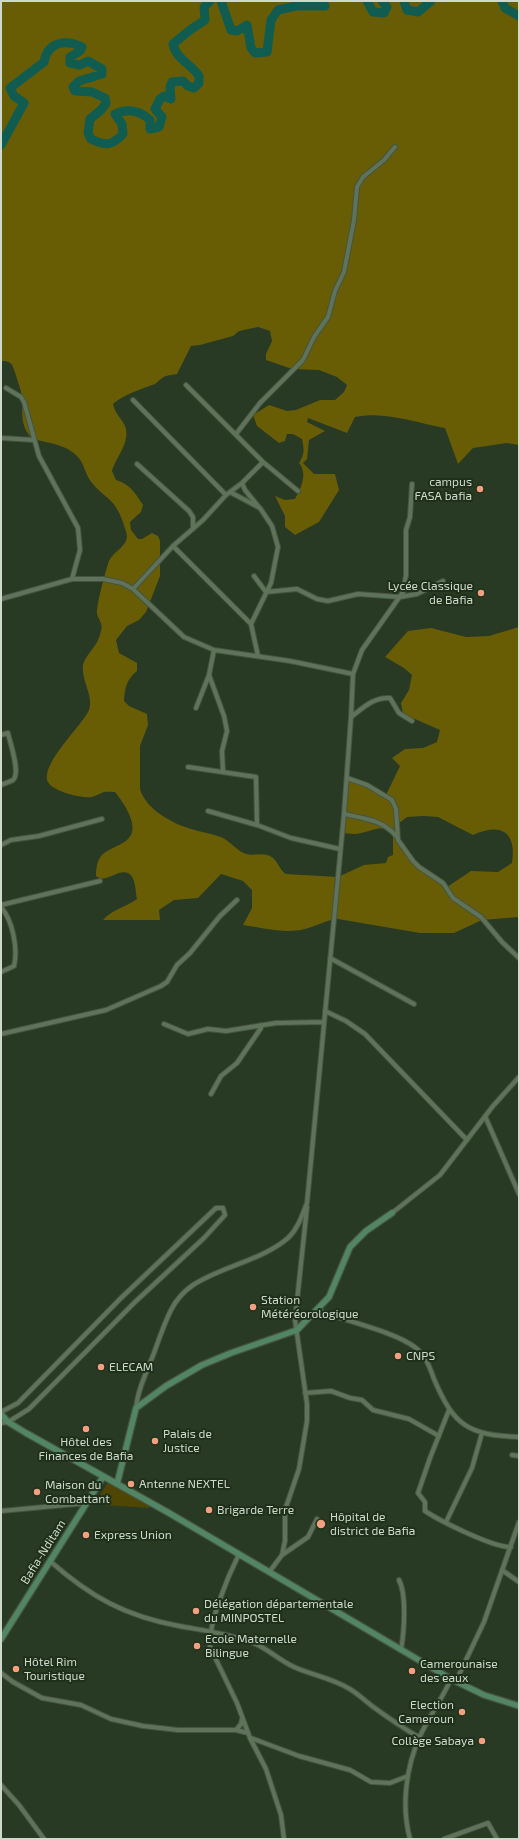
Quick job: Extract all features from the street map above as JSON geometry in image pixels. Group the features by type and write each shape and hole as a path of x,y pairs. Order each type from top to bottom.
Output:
{"main road":[{"path":"117,1484 136,1408 166,1386 202,1365 231,1353 297,1330 317,1310 333,1289 350,1247 366,1231 392,1213"},
{"path":"1,1413 8,1422 239,1554 454,1680 484,1695 519,1706"},
{"name":"Bafia-Nditam","path":"1,1639 51,1562 103,1477"}],"street":[{"path":"236,434 260,403 303,360 314,337 328,317 334,291 344,272 354,220 357,186 362,177 384,160 396,147"},
{"path":"186,385 263,462 298,490"},
{"path":"6,388 21,398 24,402 39,456 78,528 80,550 72,579"},
{"path":"133,400 228,493 260,508"},
{"path":"1,438 34,440"},
{"path":"133,589 173,546 193,529 228,493 242,483 263,462"},
{"path":"137,464 189,511 193,517 193,529"},
{"path":"242,483 245,490 260,508 272,526 278,547 273,575 251,624"},
{"path":"282,1555 285,1541 285,1510 299,1469 308,1421 296,1312 344,814 352,717 353,674 362,650 403,592 406,575 406,530 410,517 412,484"},
{"path":"173,546 251,624 258,656"},
{"path":"254,576 266,592"},
{"path":"1,599 72,579 103,579 122,583 133,589 184,637 214,650 297,662 353,674"},
{"path":"266,592 297,589 317,599 328,601 358,594 400,597 417,594 444,581"},
{"path":"196,708 209,675 214,650"},
{"path":"209,675 224,716 227,731 222,751 223,771"},
{"path":"352,717 375,700 390,698 399,713 412,722"},
{"path":"1,735 8,733 16,769 15,777 12,781 1,784"},
{"path":"188,767 256,777 257,825"},
{"path":"347,778 367,785 392,800 396,809 396,836"},
{"path":"208,811 257,825 291,838 340,849"},
{"path":"344,814 374,821 389,828 419,867 443,883 453,898 480,917 502,942 519,958"},
{"path":"1,846 12,840 39,836 102,819"},
{"path":"1,972 14,966 16,954 5,912 1,906 54,891 100,881"},
{"path":"1,1034 106,1010 161,986 167,982 177,965 190,953 220,916 237,900"},
{"path":"5,912 12,903"},
{"path":"330,958 414,1004"},
{"path":"325,1011 346,1021 365,1034 467,1140"},
{"path":"164,1024 188,1034 208,1029 226,1031 276,1023 324,1022"},
{"path":"211,1094 221,1076 237,1063 258,1034 261,1025"},
{"path":"392,1213 440,1175 510,1085 519,1077"},
{"path":"486,1116 519,1194"},
{"path":"136,1408 138,1393 171,1310 178,1298 193,1285 216,1273 252,1258 288,1237 297,1226 307,1203"},
{"path":"1,1413 18,1403 120,1298 216,1208 224,1208 225,1215 204,1238 135,1302 29,1409 8,1422 1,1423"},
{"path":"317,1310 389,1334 417,1349 428,1363 449,1410 467,1427 482,1433 519,1437"},
{"path":"305,1393 331,1391 350,1398 362,1400 373,1410 409,1419 439,1436"},
{"path":"449,1410 418,1493 425,1502 425,1511 487,1540 511,1547"},
{"path":"446,1522 472,1468 482,1433"},
{"path":"512,1455 519,1456"},
{"path":"1,1511 88,1503"},
{"path":"270,1572 282,1555 308,1537 317,1519"},
{"path":"410,1839 405,1809 408,1776 420,1738 454,1680 484,1622 519,1522"},
{"path":"239,1554 228,1578 211,1631 210,1640 212,1654 243,1717 250,1738 269,1777 283,1822 284,1839"},
{"path":"51,1562 79,1585 103,1601 122,1610 178,1626 211,1631 258,1646 294,1667 349,1688 381,1713 420,1738"},
{"path":"502,1570 519,1582"},
{"path":"399,1580 402,1588 403,1599 401,1650"},
{"path":"1,1673 18,1685 42,1698 81,1705 111,1719 143,1726 178,1730 236,1730 248,1733"},
{"path":"236,1730 241,1724 243,1717"},
{"path":"250,1738 299,1756 350,1770 371,1782 390,1783 408,1776"},
{"path":"1,1786 19,1805 44,1839"},
{"path":"444,1839 488,1823 497,1839"}],"shaded area":[{"path":"1,1 519,1 519,445 507,443 473,448 458,464 445,428 400,418 378,415 355,417 347,433 308,418 307,422 325,431 309,440 307,459 303,463 314,474 335,474 339,490 319,522 295,535 285,527 285,516 275,496 285,500 295,499 303,481 302,467 299,463 304,451 302,439 293,434 287,434 285,441 279,443 257,426 253,415 269,405 287,411 296,410 320,400 335,400 344,392 347,385 337,377 319,370 292,369 266,360 266,354 272,341 270,331 258,327 239,331 233,336 191,346 177,374 164,377 155,384 127,395 113,404 125,426 126,438 125,444 112,471 116,480 129,487 143,505 141,512 130,522 131,530 138,539 142,539 152,533 158,536 160,541 160,576 146,612 139,620 127,626 116,640 119,653 137,663 137,671 130,678 127,684 124,701 129,706 147,714 148,725 140,746 140,789 143,796 153,809 166,818 181,825 221,837 243,853 249,855 265,854 270,856 286,874 338,877 364,865 386,863 388,857 393,855 393,832 380,828 359,834 341,833 346,777 386,795 400,766 392,758 405,749 423,748 437,742 440,730 415,719 404,720 401,703 409,690 412,675 404,668 385,657 408,631 431,628 466,637 489,636 519,627 519,917 482,920 454,933 420,933 338,919 309,928 290,931 266,929 243,925 252,908 252,890 243,881 221,874 198,898 174,900 159,910 160,920 103,920 110,914 137,899 134,880 129,873 119,873 101,879 96,876 100,857 128,839 132,834 132,821 126,808 115,792 104,792 92,797 75,796 61,791 51,785 48,782 47,774 50,765 63,745 89,710 90,699 84,676 83,665 101,631 101,624 97,610 109,561 122,547 126,541 127,535 120,514 113,503 97,489 90,480 77,456 66,448 33,439 29,434 24,424 22,413 22,395 14,370 10,363 1,361","holes":["407,817 438,817 473,835 483,831 492,830 505,832 512,844 512,863 498,872 471,871 447,887 419,867 398,838 398,824"]},
{"path":"108,1482 150,1505 149,1508 105,1505 97,1500"}],"waterway":[{"path":"1,145 24,103 14,96 10,88 44,62 46,55 53,46 64,43 70,43 82,47 80,51 70,57 70,63 80,65 88,61 102,69 102,74 79,81 73,87 75,91 92,92 105,98 106,103 102,109 90,119 88,133 91,139 100,143 108,144 119,138 123,134 122,124 115,114 125,111 134,111 142,114 150,120 150,129 159,127 162,117 155,109 160,99 164,96 171,99 170,87 172,82 183,81 188,86 194,88 199,83 199,76 180,58 173,44 205,20 204,7 210,1"},
{"path":"221,1 231,30 237,31 247,25 251,48 255,53 267,52 271,20 278,10 296,6 325,6 322,1"},
{"path":"367,1 373,12 384,13 387,7 382,1"},
{"path":"404,1 407,10 418,12 431,1"},
{"path":"502,1 505,8 519,16"}],"place":[{"name":"campus FASA bafia","path":"480,489"},
{"name":"Lycée Classique de Bafia","path":"481,593"},
{"name":"Station Météréorologique","path":"253,1307"},
{"name":"CNPS","path":"398,1356"},
{"name":"ELECAM","path":"101,1367"},
{"name":"Hôtel des Finances de Bafia","path":"86,1429"},
{"name":"Palais de Justice","path":"155,1441"},
{"name":"Antenne NEXTEL","path":"131,1484"},
{"name":"Maison du Combattant","path":"37,1492"},
{"name":"Brigarde Terre","path":"209,1510"},
{"name":"Hôpital de district de Bafia","path":"321,1524"},
{"name":"Express Union","path":"86,1535"},
{"name":"Délégation départementale du MINPOSTEL","path":"196,1611"},
{"name":"Ecole Maternelle Bilingue","path":"197,1646"},
{"name":"Hôtel Rim Touristique","path":"16,1669"},
{"name":"Camerounaise des eaux","path":"412,1671"},
{"name":"Election Cameroun","path":"462,1712"},
{"name":"Collège Sabaya","path":"482,1741"}]}
